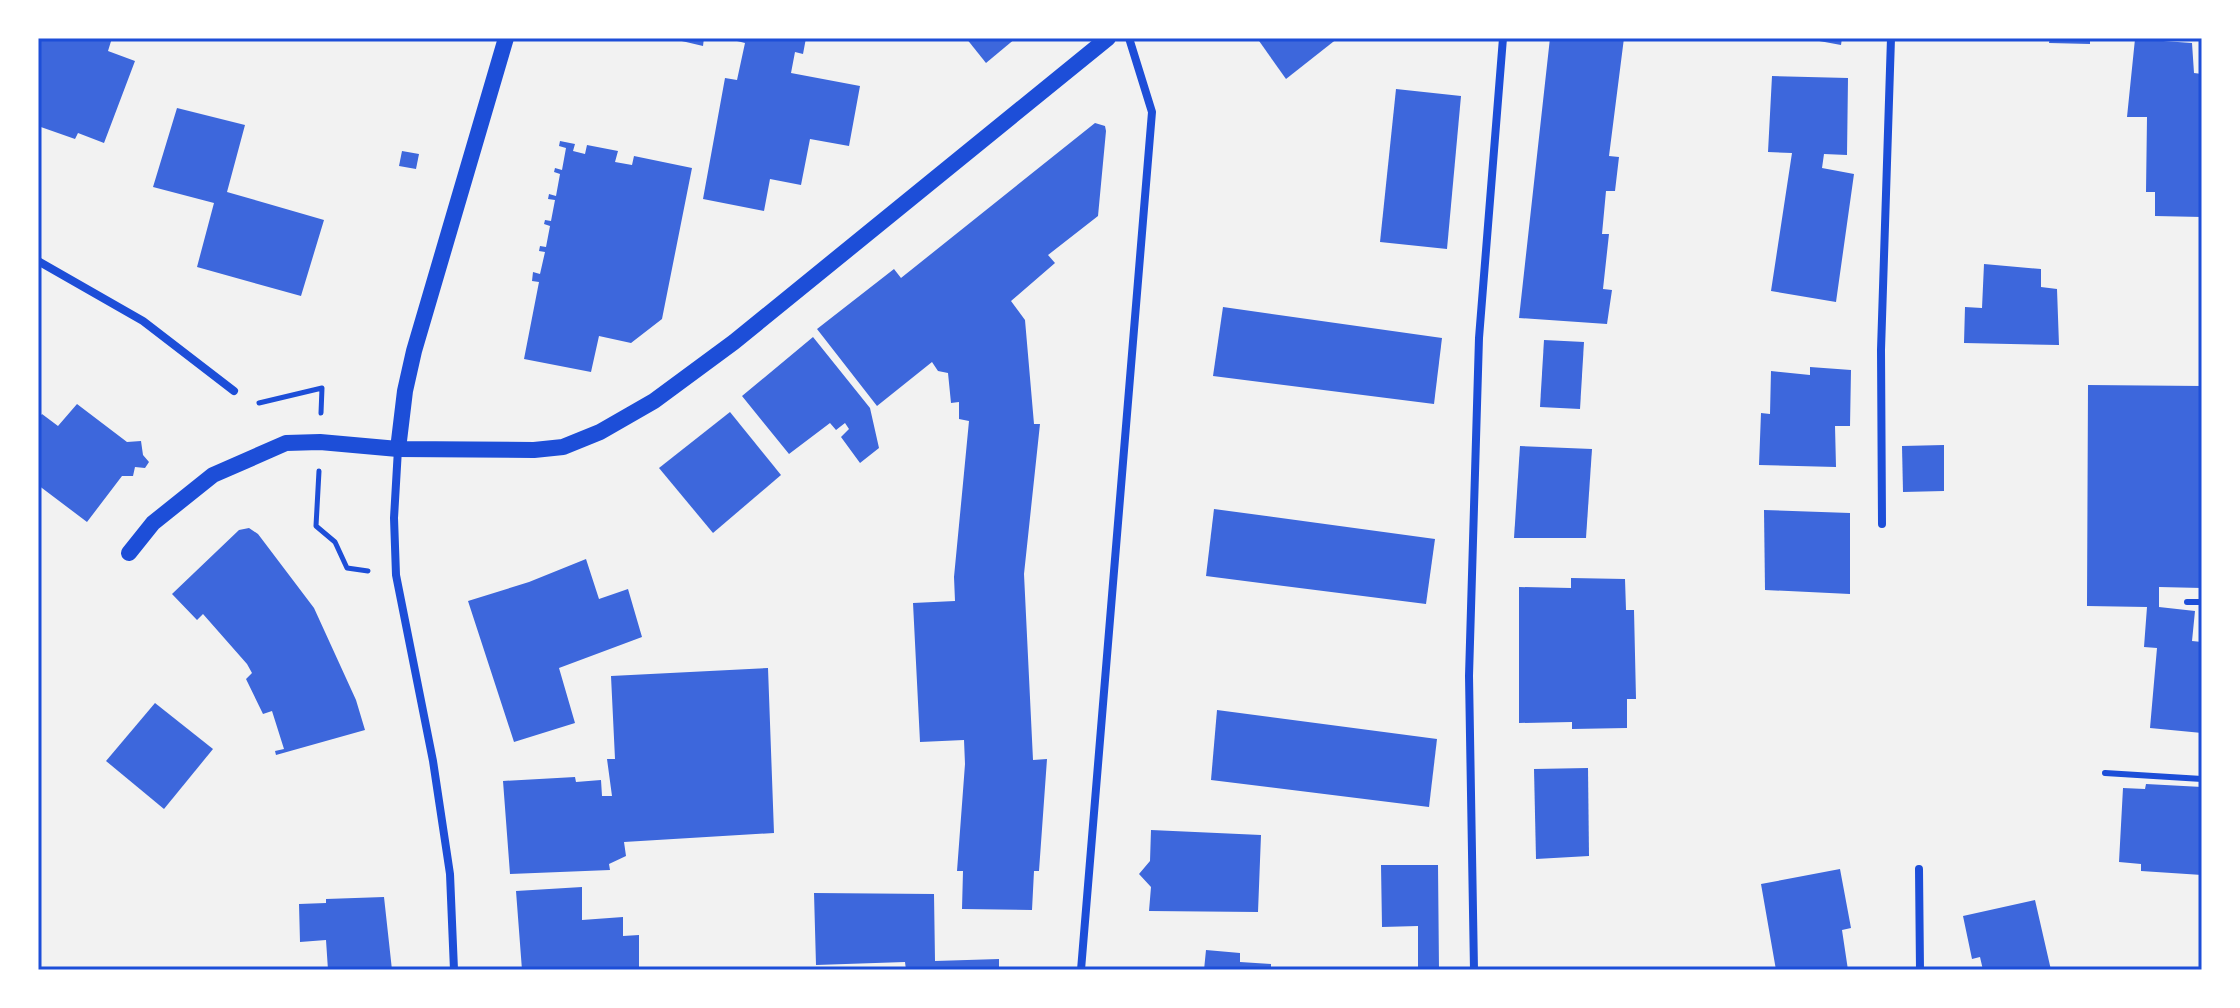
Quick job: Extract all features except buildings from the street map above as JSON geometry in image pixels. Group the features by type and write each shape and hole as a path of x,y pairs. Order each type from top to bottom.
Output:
{"main road":[{"path":"398,449 405,391 414,351 506,38"},
{"path":"129,553 153,523 213,475 286,443 320,442 398,449 534,450 563,447 614,424 654,401 734,342 1108,38"}],"street":[{"path":"1081,970 1152,112 1129,38"},
{"path":"1474,970 1469,676 1478,353 1503,38"},
{"path":"1882,524 1881,350 1891,38"},
{"path":"38,261 143,321 234,391"},
{"path":"398,449 394,518 396,575 433,761 450,874 454,970"},
{"path":"1919,869 1920,970"}],"lane":[{"path":"2187,602 2202,602"},
{"path":"2105,773 2202,779"}]}
